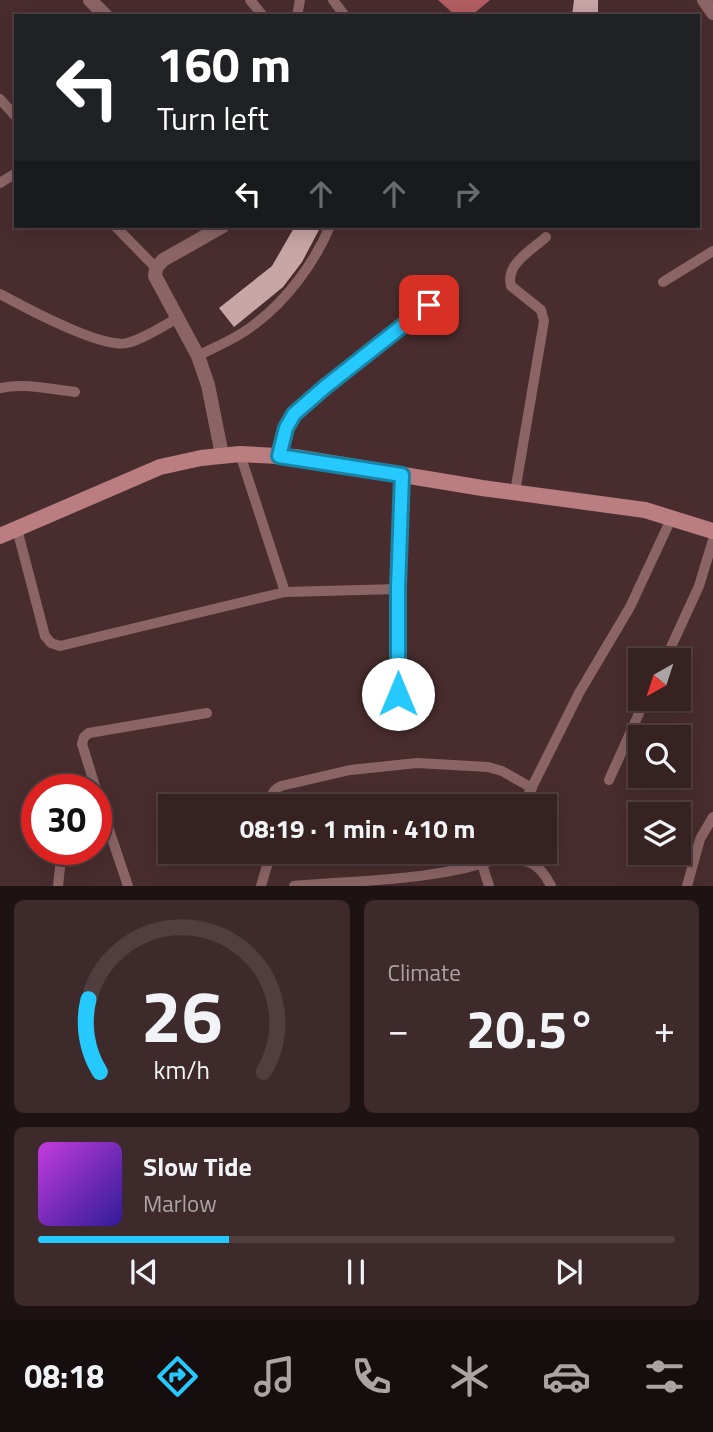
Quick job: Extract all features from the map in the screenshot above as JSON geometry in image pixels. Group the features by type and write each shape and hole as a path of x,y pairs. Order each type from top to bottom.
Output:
{"main road":[{"path":"0,536 152,470 178,462 240,454 279,456 645,510 713,531"}],"street":[{"path":"90,0 104,14"},
{"path":"250,0 261,14"},
{"path":"704,0 713,13"},
{"path":"0,99 14,115"},
{"path":"118,228 156,268"},
{"path":"219,228 172,254 156,268 155,276 198,356 208,385 222,455"},
{"path":"198,356 237,337 279,303 312,259 329,228"},
{"path":"515,492 544,321 541,310 511,286 510,275 515,265 546,237"},
{"path":"663,282 713,251"},
{"path":"279,456 286,428 294,414 449,289"},
{"path":"0,294 41,315 111,342 124,344 176,319"},
{"path":"0,388 30,386 75,392"},
{"path":"240,454 285,592"},
{"path":"398,694 402,475"},
{"path":"528,794 579,693 616,633 672,517"},
{"path":"17,529 45,636 60,646 285,592 398,589"},
{"path":"671,648 691,607 713,540"},
{"path":"609,780 640,711"},
{"path":"91,774 82,744 89,733 207,713"},
{"path":"272,794 274,789 281,786 351,770 417,763 488,767 502,771 531,788"},
{"path":"687,886 700,839 713,817"},
{"path":"112,838 128,886"},
{"path":"700,839 713,843"},
{"path":"261,886 267,864"},
{"path":"294,886 424,874 482,864 489,886"},
{"path":"534,864 542,870 551,886"},
{"path":"58,886 60,865"}],"shaded area":[{"path":"438,0 490,0 473,14 454,14"}],"building":[{"path":"574,0 598,0 598,14 572,14"},
{"path":"294,228 320,228 302,262 283,287 234,327 219,308 272,266"}],"route":[{"path":"398,694 402,475 279,456 286,428 294,414 429,305"}]}
